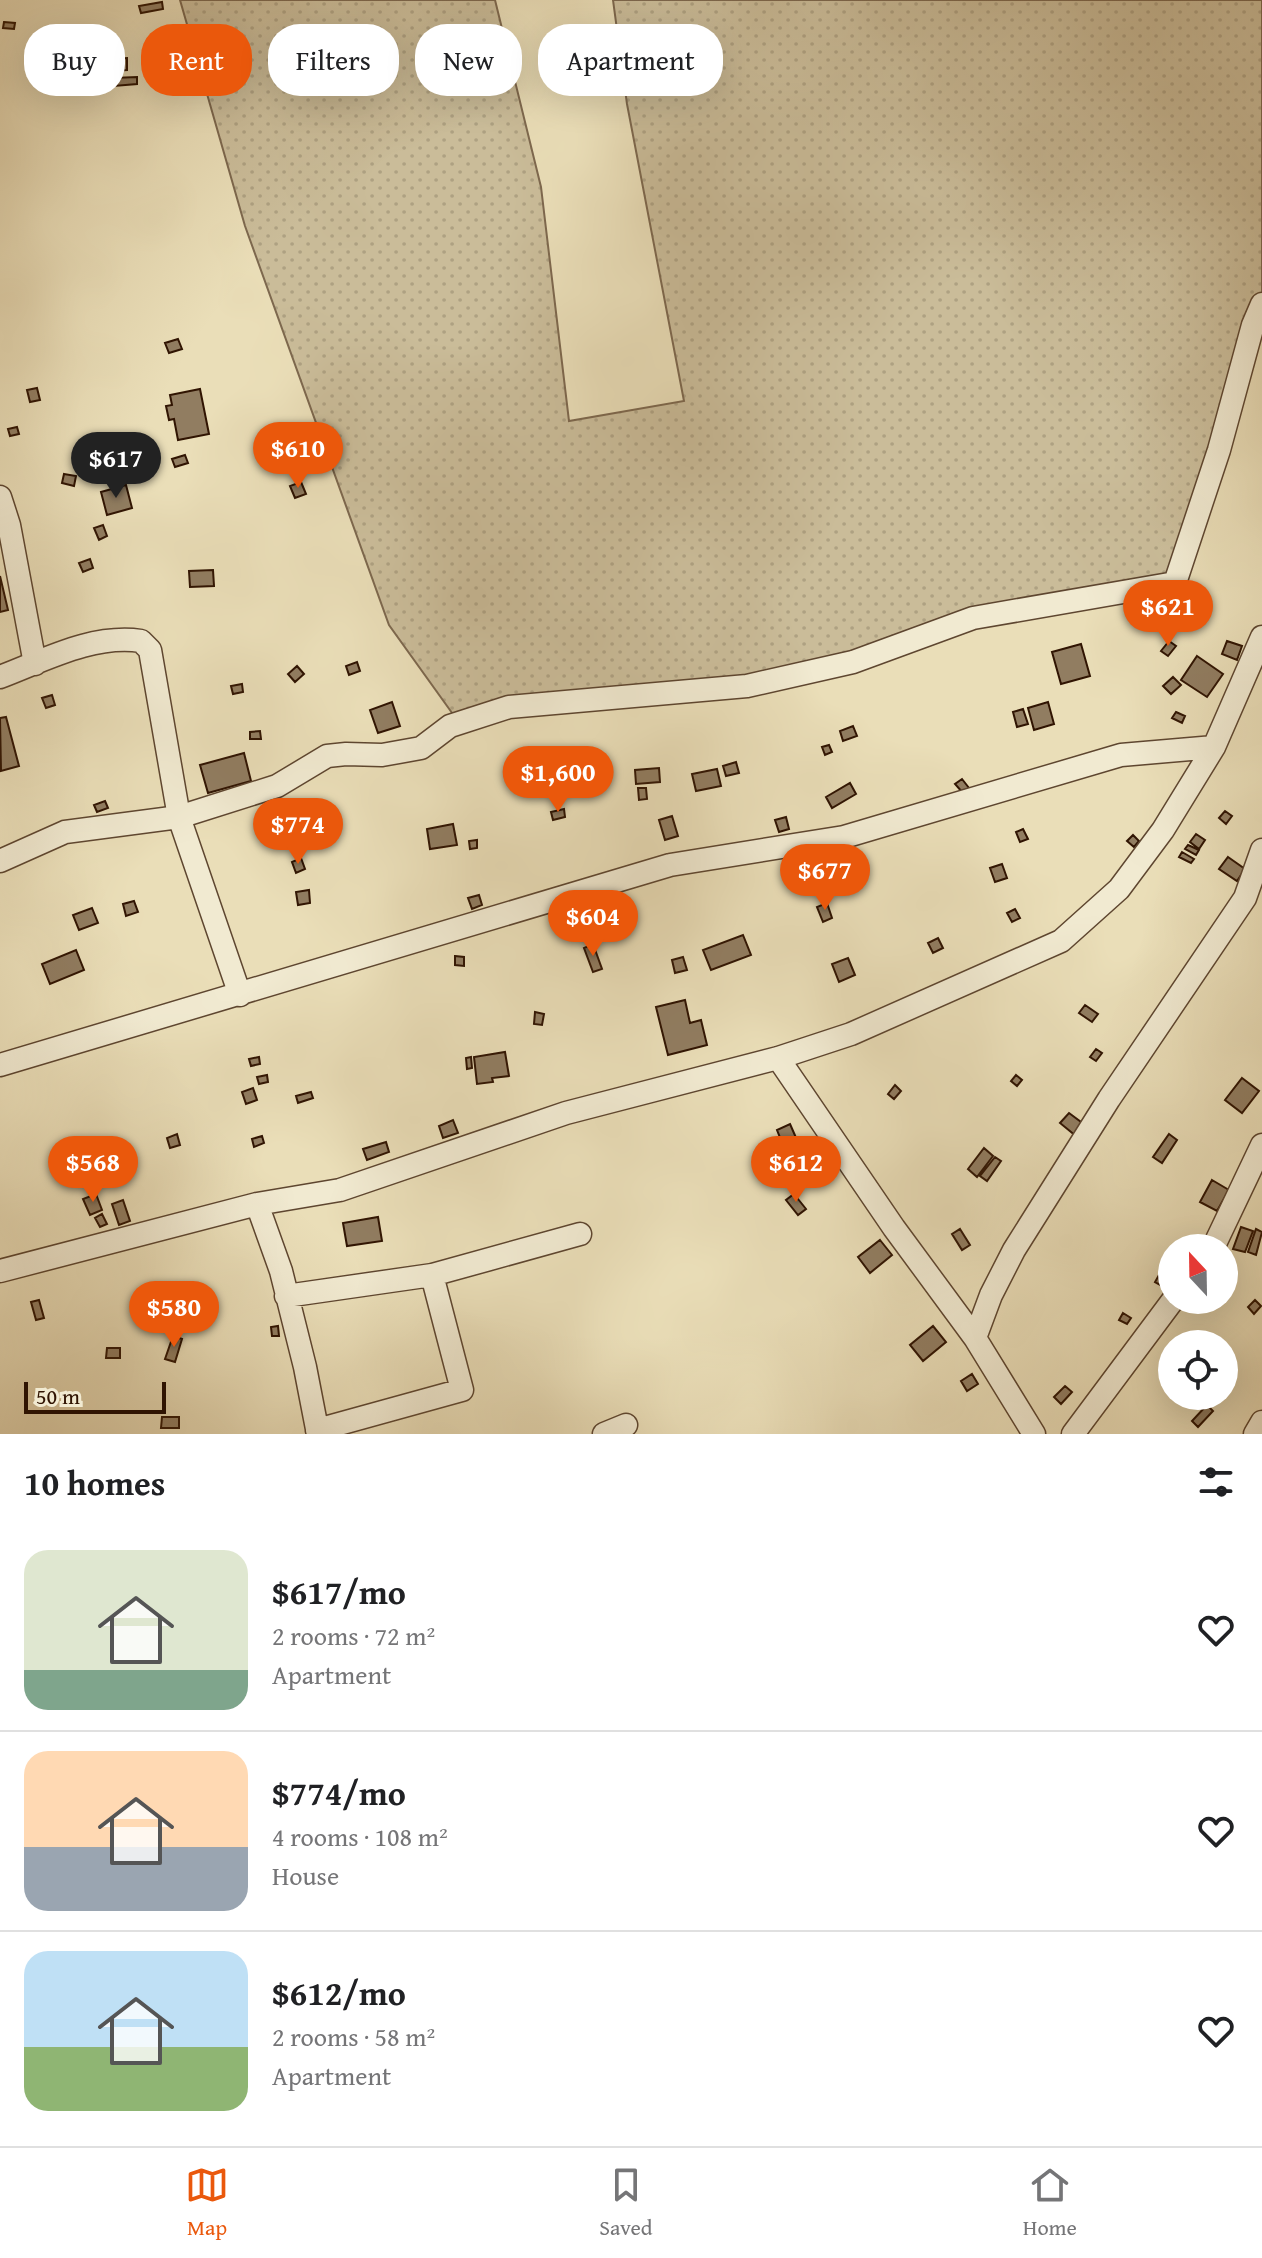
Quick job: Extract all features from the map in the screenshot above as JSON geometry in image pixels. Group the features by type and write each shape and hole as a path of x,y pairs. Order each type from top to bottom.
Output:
{"street":[{"path":"0,861 65,832 179,817 277,786 327,756 382,755 421,748 450,726 509,707 747,686 853,662 973,618 1174,584 1219,450 1253,325 1262,304"},
{"path":"0,497 9,525 35,664"},
{"path":"0,1271 257,1204 340,1190 566,1113 778,1058 851,1034 1061,941 1119,889 1163,830 1256,670 1262,637"},
{"path":"0,677 94,641 124,638 141,641 150,650 179,817 240,995"},
{"path":"0,1065 670,865 844,837 1121,755 1214,747"},
{"path":"975,1338 991,1295 1014,1250 1109,1099 1245,898 1262,850"},
{"path":"778,1058 894,1228 975,1338 1034,1434"},
{"path":"1220,1234 1262,1145"},
{"path":"257,1204 281,1271 318,1432 462,1390 432,1275"},
{"path":"286,1296 432,1275 580,1234"},
{"path":"1073,1434 1163,1314"},
{"path":"1255,1434 1262,1422"},
{"path":"604,1434 626,1425"}],"shaded area":[{"path":"180,0 495,0 501,24 415,24 415,96 519,96 541,187 569,421 684,401 626,96 723,96 723,24 616,24 613,0 1262,0 1262,302 1174,581 953,630 718,696 495,714 465,731 389,625 245,226 208,96 252,96 252,24 187,24"}],"building":[{"path":"162,2 163,9 141,13 139,6"},
{"path":"4,22 15,23 14,29 3,28"},
{"path":"137,77 137,84 125,85 125,78"},
{"path":"178,339 182,349 169,353 165,343"},
{"path":"37,388 40,400 30,402 27,390"},
{"path":"200,389 209,434 178,440 174,419 169,420 166,406 172,405 170,395"},
{"path":"17,427 19,434 10,436 8,429"},
{"path":"185,455 188,463 175,467 172,459"},
{"path":"64,474 76,476 74,486 62,483"},
{"path":"301,482 306,494 295,498 290,486"},
{"path":"126,485 132,508 107,515 101,492"},
{"path":"103,525 107,536 99,540 94,528"},
{"path":"90,559 93,568 83,572 79,563"},
{"path":"213,570 214,586 190,587 189,571"},
{"path":"0,576 8,610 0,612"},
{"path":"1169,641 1176,646 1168,656 1161,651"},
{"path":"1227,641 1242,646 1237,660 1222,654"},
{"path":"1081,644 1090,676 1061,684 1052,652"},
{"path":"1197,656 1223,674 1207,697 1181,680"},
{"path":"357,662 360,671 349,675 346,666"},
{"path":"297,666 304,674 295,682 288,674"},
{"path":"1173,677 1181,685 1171,694 1163,686"},
{"path":"242,684 243,692 233,694 231,686"},
{"path":"52,695 55,705 46,708 42,698"},
{"path":"392,702 400,726 378,733 370,710"},
{"path":"1048,702 1054,724 1034,730 1028,708"},
{"path":"1023,709 1028,724 1017,727 1013,712"},
{"path":"1176,712 1185,716 1182,723 1172,718"},
{"path":"6,717 19,766 1,771 0,718"},
{"path":"853,726 857,736 843,741 840,731"},
{"path":"260,731 261,739 250,739 250,732"},
{"path":"829,745 832,752 825,755 822,747"},
{"path":"244,753 251,781 208,793 200,765"},
{"path":"736,762 739,773 726,776 723,766"},
{"path":"659,768 660,782 636,784 635,770"},
{"path":"717,769 721,786 696,791 692,774"},
{"path":"962,779 969,788 963,793 955,784"},
{"path":"850,783 856,794 832,808 826,797"},
{"path":"638,788 646,788 647,799 639,800"},
{"path":"105,801 108,808 97,812 94,805"},
{"path":"564,809 565,817 553,820 551,812"},
{"path":"1225,811 1232,816 1226,824 1219,818"},
{"path":"672,816 678,836 665,840 659,820"},
{"path":"786,817 789,829 779,832 775,820"},
{"path":"453,824 457,845 430,849 427,829"},
{"path":"1023,829 1028,839 1020,842 1016,832"},
{"path":"1196,834 1205,840 1199,849 1190,842"},
{"path":"1133,835 1139,841 1134,847 1127,841"},
{"path":"477,840 477,848 470,849 469,841"},
{"path":"1188,845 1199,850 1196,855 1185,849"},
{"path":"1182,852 1194,859 1191,863 1179,857"},
{"path":"1228,857 1245,869 1237,881 1219,869"},
{"path":"301,858 305,869 296,873 292,862"},
{"path":"1002,864 1007,878 995,882 990,868"},
{"path":"309,890 310,903 298,905 296,892"},
{"path":"479,895 482,905 472,909 468,898"},
{"path":"134,901 138,912 126,916 123,904"},
{"path":"827,903 832,918 823,922 817,907"},
{"path":"92,908 98,923 79,930 73,915"},
{"path":"1015,909 1020,918 1012,922 1007,913"},
{"path":"743,935 751,955 711,970 703,950"},
{"path":"938,938 943,948 933,953 928,943"},
{"path":"593,944 602,969 593,972 584,948"},
{"path":"76,950 84,970 50,984 42,964"},
{"path":"455,956 464,957 464,966 455,965"},
{"path":"683,957 687,970 675,973 672,960"},
{"path":"848,958 855,975 839,982 832,964"},
{"path":"685,1000 690,1023 701,1020 707,1045 668,1055 656,1007"},
{"path":"1085,1005 1098,1014 1092,1022 1079,1013"},
{"path":"535,1012 544,1014 542,1025 534,1024"},
{"path":"1096,1049 1102,1053 1096,1061 1090,1057"},
{"path":"505,1052 509,1076 477,1084 474,1057"},
{"path":"259,1057 260,1064 251,1066 249,1059"},
{"path":"471,1057 472,1068 467,1069 466,1058"},
{"path":"267,1075 268,1082 259,1084 257,1077"},
{"path":"1016,1075 1022,1080 1017,1086 1011,1081"},
{"path":"1242,1078 1259,1091 1242,1113 1225,1100"},
{"path":"895,1085 901,1091 894,1099 888,1094"},
{"path":"253,1088 257,1100 246,1104 242,1092"},
{"path":"311,1092 313,1098 298,1103 296,1096"},
{"path":"1069,1113 1085,1125 1076,1136 1060,1123"},
{"path":"453,1120 458,1133 443,1138 439,1126"},
{"path":"790,1124 797,1140 783,1145 777,1130"},
{"path":"177,1134 180,1145 170,1148 167,1138"},
{"path":"1169,1134 1177,1140 1162,1163 1153,1157"},
{"path":"262,1136 264,1143 254,1147 252,1139"},
{"path":"386,1142 389,1152 367,1160 363,1149"},
{"path":"984,1148 993,1156 977,1177 968,1169"},
{"path":"995,1157 1001,1161 987,1181 980,1176"},
{"path":"1212,1180 1229,1190 1217,1211 1200,1202"},
{"path":"96,1194 102,1210 90,1215 83,1199"},
{"path":"794,1194 806,1209 798,1215 786,1200"},
{"path":"123,1200 130,1221 119,1225 112,1204"},
{"path":"102,1214 107,1224 100,1227 95,1218"},
{"path":"378,1217 382,1241 347,1246 343,1223"},
{"path":"1241,1227 1253,1231 1245,1252 1238,1250"},
{"path":"960,1229 970,1245 962,1250 952,1234"},
{"path":"1256,1229 1262,1232 1256,1255 1248,1252"},
{"path":"880,1240 892,1255 870,1273 858,1257"},
{"path":"39,1300 44,1318 36,1320 31,1302"},
{"path":"1255,1300 1261,1306 1254,1314 1248,1307"},
{"path":"1123,1313 1131,1318 1127,1324 1119,1320"},
{"path":"278,1326 279,1336 272,1336 271,1327"},
{"path":"933,1326 946,1342 923,1361 910,1345"},
{"path":"173,1336 182,1339 175,1362 165,1359"},
{"path":"107,1348 120,1348 120,1358 106,1358"},
{"path":"972,1374 978,1384 967,1391 961,1381"},
{"path":"1065,1386 1072,1392 1061,1404 1054,1397"},
{"path":"74,1394 75,1400 64,1403 62,1397"},
{"path":"1202,1410 1213,1411 1198,1427 1192,1421"},
{"path":"162,1417 179,1417 179,1428 161,1428"}]}
